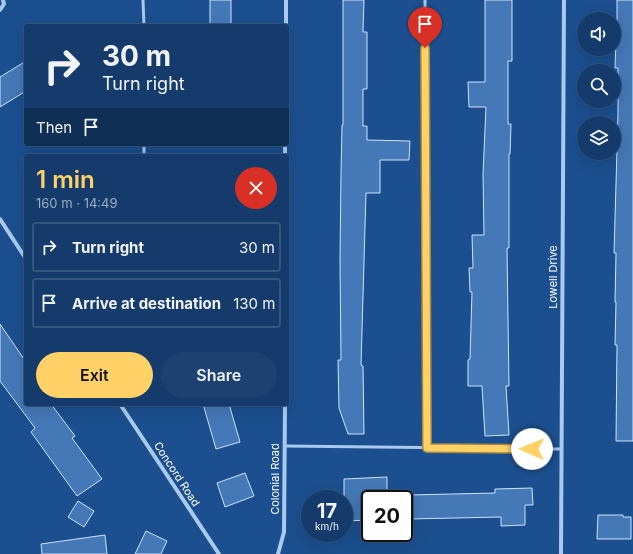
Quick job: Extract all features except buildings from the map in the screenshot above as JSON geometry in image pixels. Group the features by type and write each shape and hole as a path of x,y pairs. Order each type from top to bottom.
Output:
{"street":[{"path":"0,10 4,4 4,0"},
{"path":"286,0 286,24"},
{"name":"Lowell Drive","path":"561,554 564,0"},
{"path":"0,219 24,256"},
{"name":"Concord Road","path":"121,406 219,554"},
{"name":"Colonial Road","path":"278,554 284,532 285,406"}],"lane":[{"path":"143,0 144,24"},
{"path":"425,0 427,448"},
{"path":"285,446 562,449"}],"route":[{"path":"425,48 427,448 532,449"}]}
